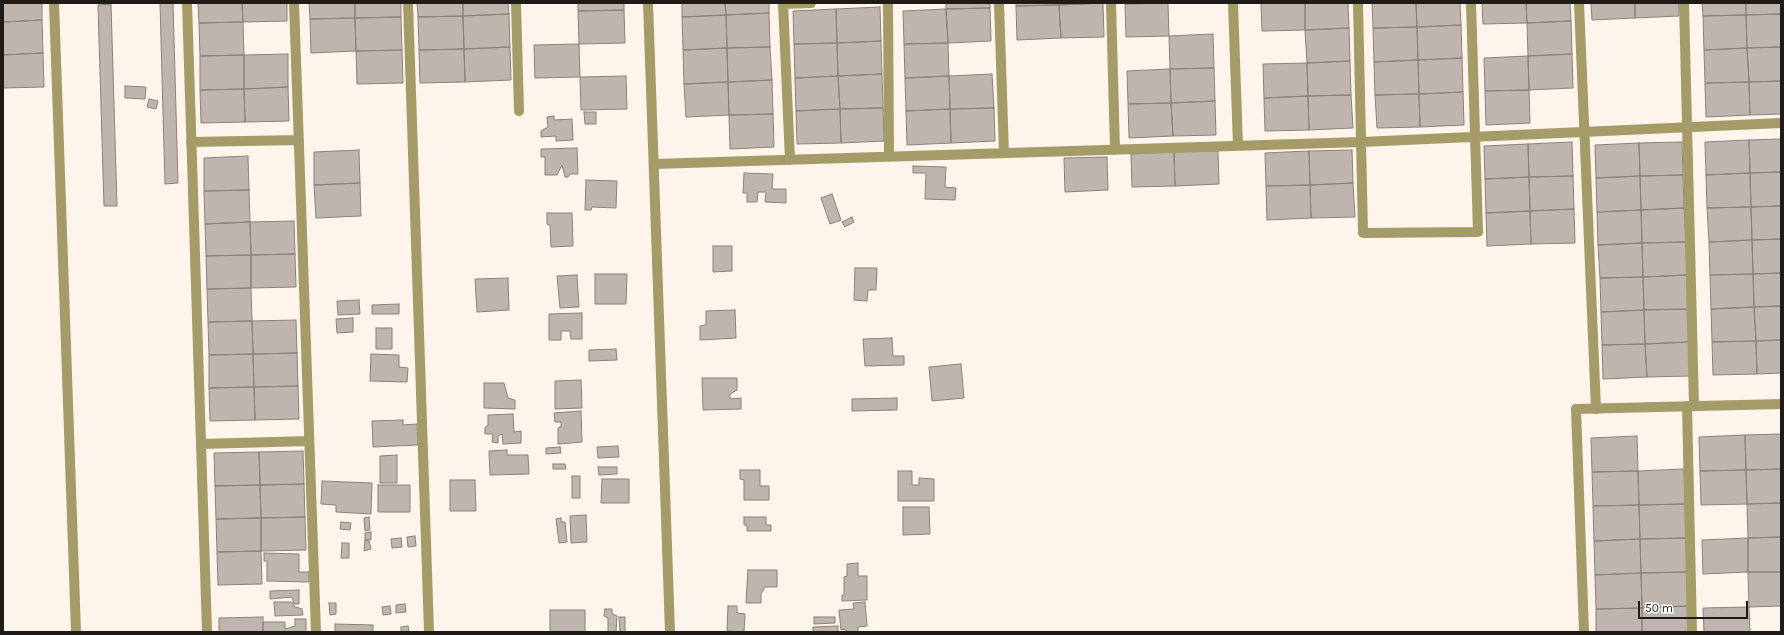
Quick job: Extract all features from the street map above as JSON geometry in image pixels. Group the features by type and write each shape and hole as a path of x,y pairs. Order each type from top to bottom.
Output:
{"street":[{"path":"54,3 76,632"},
{"path":"187,3 207,632"},
{"path":"294,3 316,632"},
{"path":"408,3 429,632"},
{"path":"516,3 519,111"},
{"path":"648,3 670,632"},
{"path":"790,160 783,4 811,3"},
{"path":"888,3 889,157"},
{"path":"999,3 1004,153"},
{"path":"1111,3 1115,150"},
{"path":"1233,3 1238,146"},
{"path":"1358,3 1363,233 1478,232 1471,3"},
{"path":"1578,3 1596,409"},
{"path":"1684,3 1691,406 1692,632"},
{"path":"654,164 1361,142 1687,126 1781,123"},
{"path":"192,142 299,140"},
{"path":"1584,632 1576,409 1781,404"},
{"path":"201,444 309,441"}],"building":[{"path":"3,3 42,3 42,20 3,22"},
{"path":"160,3 173,3 178,183 165,184"},
{"path":"198,3 242,3 243,22 199,23"},
{"path":"242,3 287,3 287,21 243,22"},
{"path":"309,3 355,3 355,18 310,19"},
{"path":"355,3 401,3 401,17 355,18"},
{"path":"417,3 463,3 463,16 418,17"},
{"path":"463,3 508,3 509,14 463,16"},
{"path":"578,3 624,3 624,10 578,11"},
{"path":"682,3 725,3 726,15 682,17"},
{"path":"725,3 769,3 769,13 726,15"},
{"path":"946,3 990,3 990,8 946,9"},
{"path":"1016,3 1059,3 1059,5 1016,6"},
{"path":"1059,3 1103,3 1059,5"},
{"path":"1103,3 1104,37 1061,38 1059,5"},
{"path":"1168,3 1169,36 1126,37 1125,4"},
{"path":"1261,3 1305,3 1305,30 1262,31"},
{"path":"1305,3 1348,3 1349,28 1305,30"},
{"path":"1372,3 1416,3 1417,27 1373,28"},
{"path":"1416,3 1460,3 1461,25 1417,27"},
{"path":"1482,3 1526,3 1527,23 1483,24"},
{"path":"1526,3 1570,3 1571,21 1527,23"},
{"path":"1591,3 1635,3 1635,18 1592,20"},
{"path":"1635,3 1679,3 1679,16 1635,18"},
{"path":"1702,3 1746,3 1746,15 1703,16"},
{"path":"1746,3 1781,3 1781,14 1746,15"},
{"path":"111,4 117,206 104,206 98,5"},
{"path":"1059,5 1061,38 1017,40 1016,6"},
{"path":"880,7 881,41 837,43 836,9"},
{"path":"990,8 991,41 948,43 946,9"},
{"path":"836,9 837,43 794,44 793,11"},
{"path":"946,9 948,43 904,44 903,11"},
{"path":"624,10 625,43 579,44 578,11"},
{"path":"769,13 770,47 727,48 726,15"},
{"path":"509,14 510,47 464,49 463,16"},
{"path":"1781,14 1781,47 1747,48 1746,15"},
{"path":"726,15 727,48 683,50 682,17"},
{"path":"1746,15 1747,48 1704,50 1703,16"},
{"path":"463,16 464,49 419,50 418,17"},
{"path":"401,17 402,50 356,51 355,18"},
{"path":"355,18 356,51 311,53 310,19"},
{"path":"42,20 43,53 3,55 3,22"},
{"path":"1571,21 1572,54 1528,56 1527,23"},
{"path":"243,22 244,55 200,56 199,23"},
{"path":"1461,25 1462,58 1418,60 1417,27"},
{"path":"1417,27 1418,60 1374,62 1373,28"},
{"path":"1349,28 1350,61 1307,63 1305,30"},
{"path":"1213,34 1214,68 1170,69 1169,36"},
{"path":"881,41 882,74 838,76 837,43"},
{"path":"837,43 838,76 795,78 794,44"},
{"path":"948,43 949,76 905,78 904,44"},
{"path":"579,44 580,77 535,78 534,45"},
{"path":"510,47 511,80 465,82 464,49"},
{"path":"770,47 772,80 728,82 727,48"},
{"path":"1781,47 1781,81 1749,82 1747,48"},
{"path":"727,48 728,82 684,84 683,50"},
{"path":"1747,48 1749,82 1705,83 1704,50"},
{"path":"464,49 465,82 420,83 419,50"},
{"path":"402,50 403,83 357,84 356,51"},
{"path":"43,53 44,87 3,88 3,55"},
{"path":"288,54 288,87 244,89 244,55"},
{"path":"1572,54 1573,88 1529,90 1528,56"},
{"path":"244,55 244,89 200,90 200,56"},
{"path":"1528,56 1529,90 1485,91 1484,58"},
{"path":"1462,58 1463,92 1419,94 1418,60"},
{"path":"1418,60 1419,94 1375,95 1374,62"},
{"path":"1350,61 1351,95 1308,96 1307,63"},
{"path":"1307,63 1308,96 1264,98 1263,64"},
{"path":"1214,68 1215,101 1171,103 1170,69"},
{"path":"1170,69 1171,103 1128,104 1127,71"},
{"path":"882,74 883,108 840,109 838,76"},
{"path":"992,74 994,108 950,109 949,76"},
{"path":"626,76 627,109 581,110 580,77"},
{"path":"838,76 840,109 796,111 795,78"},
{"path":"949,76 950,109 906,111 905,78"},
{"path":"772,80 773,114 729,115 728,82"},
{"path":"1781,81 1781,114 1750,115 1749,82"},
{"path":"728,82 729,115 686,117 684,84"},
{"path":"1749,82 1750,115 1706,117 1705,83"},
{"path":"125,86 146,87 145,99 125,98"},
{"path":"288,87 289,121 245,122 244,89"},
{"path":"244,89 245,122 201,123 200,90"},
{"path":"1529,90 1530,123 1486,125 1485,91"},
{"path":"1463,92 1464,125 1420,127 1419,94"},
{"path":"1419,94 1420,127 1377,128 1375,95"},
{"path":"1351,95 1353,128 1309,130 1308,96"},
{"path":"1308,96 1309,130 1265,131 1264,98"},
{"path":"149,99 158,101 156,109 147,107"},
{"path":"1215,101 1216,135 1173,136 1171,103"},
{"path":"1171,103 1173,136 1129,138 1128,104"},
{"path":"883,108 884,141 841,143 840,109"},
{"path":"994,108 995,141 951,143 950,109"},
{"path":"840,109 841,143 797,144 796,111"},
{"path":"950,109 951,143 907,145 906,111"},
{"path":"584,112 596,112 596,124 585,124"},
{"path":"773,114 774,147 730,149 729,115"},
{"path":"554,116 554,120 572,119 573,140 556,141 556,136 541,137 541,131 548,127 547,117"},
{"path":"1781,139 1781,172 1750,173 1749,140"},
{"path":"1749,140 1750,173 1706,175 1705,142"},
{"path":"1572,142 1573,176 1529,177 1528,144"},
{"path":"1682,142 1683,175 1640,176 1639,143"},
{"path":"1639,143 1640,176 1596,178 1595,145"},
{"path":"1528,144 1529,177 1485,179 1484,146"},
{"path":"577,148 578,174 570,174 568,177 565,177 562,165 557,175 545,175 545,157 541,157 541,149"},
{"path":"359,150 360,183 314,185 314,152"},
{"path":"1352,150 1353,183 1310,185 1309,151"},
{"path":"1218,151 1219,184 1175,186 1174,152"},
{"path":"1309,151 1310,185 1266,186 1265,153"},
{"path":"1174,152 1175,186 1132,187 1131,154"},
{"path":"248,156 249,190 204,191 204,158"},
{"path":"1107,157 1108,190 1065,192 1064,158"},
{"path":"913,166 946,167 945,187 956,188 955,200 925,199 926,173 913,173"},
{"path":"1781,172 1781,206 1751,207 1750,173"},
{"path":"744,173 773,174 772,189 786,189 786,203 765,202 766,192 758,192 757,202 747,202 747,193 743,193"},
{"path":"1750,173 1751,207 1707,208 1706,175"},
{"path":"1683,175 1684,208 1641,210 1640,176"},
{"path":"1573,176 1574,209 1530,211 1529,177"},
{"path":"1640,176 1641,210 1597,212 1596,178"},
{"path":"1529,177 1530,211 1486,213 1485,179"},
{"path":"586,180 617,181 616,208 592,207 591,210 585,210"},
{"path":"360,183 361,216 316,218 314,185"},
{"path":"1353,183 1355,217 1311,218 1310,185"},
{"path":"1310,185 1311,218 1267,220 1266,186"},
{"path":"249,190 250,222 205,224 204,191"},
{"path":"832,194 841,220 830,224 821,198"},
{"path":"1781,206 1781,239 1752,240 1751,207"},
{"path":"1751,207 1752,240 1709,242 1707,208"},
{"path":"1684,208 1686,242 1642,243 1641,210"},
{"path":"1574,209 1575,243 1531,244 1530,211"},
{"path":"1641,210 1642,243 1598,245 1597,212"},
{"path":"1530,211 1531,244 1487,246 1486,213"},
{"path":"547,213 572,213 573,246 551,247 550,225 547,224"},
{"path":"852,217 854,222 845,227 842,222"},
{"path":"294,221 295,254 251,255 250,222"},
{"path":"250,222 251,255 206,256 205,224"},
{"path":"1781,239 1781,273 1753,274 1752,240"},
{"path":"1752,240 1753,274 1710,275 1709,242"},
{"path":"1686,242 1687,275 1643,277 1642,243"},
{"path":"1642,243 1643,277 1600,278 1598,245"},
{"path":"713,246 732,246 732,271 713,272"},
{"path":"295,254 296,287 251,288 251,255"},
{"path":"251,255 251,288 207,289 206,256"},
{"path":"855,268 877,268 876,290 868,290 867,301 854,300"},
{"path":"1781,273 1781,306 1754,307 1753,274"},
{"path":"595,274 627,274 626,304 595,304"},
{"path":"1753,274 1754,307 1711,309 1710,275"},
{"path":"577,275 579,307 560,308 557,276"},
{"path":"1687,275 1688,309 1644,310 1643,277"},
{"path":"1643,277 1644,310 1601,312 1600,278"},
{"path":"508,278 509,310 477,312 475,279"},
{"path":"251,288 252,321 208,322 207,289"},
{"path":"359,300 360,314 338,315 337,301"},
{"path":"399,304 399,314 372,314 372,305"},
{"path":"1781,306 1781,340 1756,341 1754,307"},
{"path":"1754,307 1756,341 1712,342 1711,309"},
{"path":"1688,309 1689,342 1645,344 1644,310"},
{"path":"735,310 736,338 700,340 700,326 706,325 706,311"},
{"path":"1644,310 1645,344 1602,345 1601,312"},
{"path":"582,313 582,339 571,339 570,331 561,331 561,340 549,340 549,314"},
{"path":"353,318 353,332 337,333 336,319"},
{"path":"296,320 297,353 253,354 252,321"},
{"path":"252,321 253,354 209,355 208,322"},
{"path":"376,328 392,328 392,349 376,349"},
{"path":"892,338 893,356 904,356 904,365 865,366 863,339"},
{"path":"1781,340 1781,373 1757,374 1756,341"},
{"path":"1756,341 1757,374 1713,375 1712,342"},
{"path":"1689,342 1690,376 1647,377 1645,344"},
{"path":"1645,344 1647,377 1603,379 1602,345"},
{"path":"616,349 617,360 589,361 589,350"},
{"path":"297,353 298,386 254,387 253,354"},
{"path":"253,354 254,387 209,388 209,355"},
{"path":"371,354 399,355 399,367 408,368 407,382 370,381"},
{"path":"961,364 964,398 932,401 929,367"},
{"path":"702,378 737,378 737,390 730,394 730,399 741,398 741,409 703,410"},
{"path":"581,380 582,408 555,409 555,381"},
{"path":"484,383 504,383 508,398 515,400 515,409 484,408"},
{"path":"298,386 299,419 255,420 254,387"},
{"path":"254,387 255,420 210,421 209,388"},
{"path":"897,398 897,410 852,411 852,399"},
{"path":"581,411 582,442 558,444 558,428 561,427 561,422 555,422 554,413"},
{"path":"513,414 514,432 521,431 521,443 503,444 502,434 498,436 498,443 492,442 493,434 485,434 485,428 488,425 488,415"},
{"path":"403,420 403,425 417,424 418,445 373,447 372,421"},
{"path":"1781,434 1781,469 1746,470 1745,435"},
{"path":"1745,435 1746,470 1700,471 1699,437"},
{"path":"1637,436 1638,471 1592,472 1591,438"},
{"path":"618,446 619,457 598,458 597,447"},
{"path":"560,447 561,453 546,454 546,448"},
{"path":"507,450 507,455 528,455 529,474 490,475 489,451"},
{"path":"303,451 304,484 260,485 259,452"},
{"path":"259,452 260,485 215,486 214,453"},
{"path":"397,455 397,483 380,483 380,456"},
{"path":"553,464 565,464 566,469 553,469"},
{"path":"598,467 617,467 617,474 599,475"},
{"path":"1684,469 1685,504 1639,505 1638,471"},
{"path":"1781,469 1781,503 1747,504 1746,470"},
{"path":"740,470 760,470 760,486 769,486 769,500 744,500 744,480 740,479"},
{"path":"1746,470 1747,504 1701,505 1700,471"},
{"path":"898,471 912,471 912,485 919,485 919,478 934,479 934,501 898,501"},
{"path":"1638,471 1639,505 1593,506 1592,472"},
{"path":"572,476 580,476 580,498 572,498"},
{"path":"602,479 629,479 629,503 601,503"},
{"path":"450,480 475,480 476,511 450,511"},
{"path":"322,481 372,483 371,514 336,512 336,505 321,504"},
{"path":"304,484 305,517 261,518 260,485"},
{"path":"260,485 261,518 216,519 215,486"},
{"path":"378,485 410,485 410,512 378,512"},
{"path":"1781,503 1781,537 1748,538 1747,504"},
{"path":"1685,504 1686,538 1640,539 1639,505"},
{"path":"1639,505 1640,539 1594,541 1593,506"},
{"path":"903,507 929,507 930,534 903,535"},
{"path":"586,515 587,542 571,543 570,516"},
{"path":"305,517 306,550 261,551 261,518"},
{"path":"369,517 370,530 365,531 364,518"},
{"path":"744,517 766,517 766,525 771,525 771,531 747,531 747,525 744,525"},
{"path":"261,518 261,551 217,552 216,519"},
{"path":"561,518 561,522 565,522 567,542 559,543 556,519"},
{"path":"341,522 351,523 350,530 340,529"},
{"path":"371,532 371,540 365,540 365,533"},
{"path":"415,536 416,546 408,547 407,537"},
{"path":"1781,537 1781,572 1748,572 1748,538"},
{"path":"401,538 402,547 392,548 391,539"},
{"path":"1686,538 1687,572 1641,573 1640,539"},
{"path":"1748,538 1748,572 1703,574 1702,540"},
{"path":"1640,539 1641,573 1595,575 1594,541"},
{"path":"365,540 369,541 371,549 364,551"},
{"path":"342,543 349,543 349,558 341,558"},
{"path":"261,551 262,584 218,585 217,552"},
{"path":"264,553 299,554 299,572 309,572 309,582 267,581 267,561 264,561"},
{"path":"858,563 858,576 867,576 867,600 842,601 842,595 844,595 844,577 847,576 847,564"},
{"path":"748,570 777,570 777,587 765,587 761,594 761,603 746,603"},
{"path":"1687,572 1688,606 1642,608 1641,573"},
{"path":"1748,572 1781,572 1781,606 1749,607"},
{"path":"1641,573 1642,608 1596,609 1595,575"},
{"path":"299,590 299,604 294,604 292,597 270,599 270,591"},
{"path":"274,602 291,602 294,604 293,606 302,609 303,615 275,616"},
{"path":"865,602 867,626 858,627 858,632 845,632 845,629 841,630 839,610 854,609 853,603"},
{"path":"329,603 336,603 336,614 330,615"},
{"path":"405,604 406,612 396,613 396,605"},
{"path":"390,606 391,614 383,615 382,607"},
{"path":"728,606 737,606 737,613 745,614 744,632 727,631"},
{"path":"1688,606 1688,632 1642,632 1642,608"},
{"path":"1749,607 1750,632 1704,632 1703,608"},
{"path":"1642,608 1642,632 1596,632 1596,609"},
{"path":"605,609 612,609 612,614 617,616 616,632 608,632 608,618 604,616"},
{"path":"550,610 585,610 585,632 550,632"},
{"path":"263,617 263,632 219,632 219,618"},
{"path":"619,617 625,617 625,632 620,632"},
{"path":"814,617 835,617 835,623 814,624"},
{"path":"295,619 306,619 306,632 263,632 263,622 285,622 285,629 295,626"},
{"path":"335,624 373,625 373,632 335,632"},
{"path":"408,626 409,632 401,632 401,627"},
{"path":"838,626 838,632 813,632 813,627"}]}
